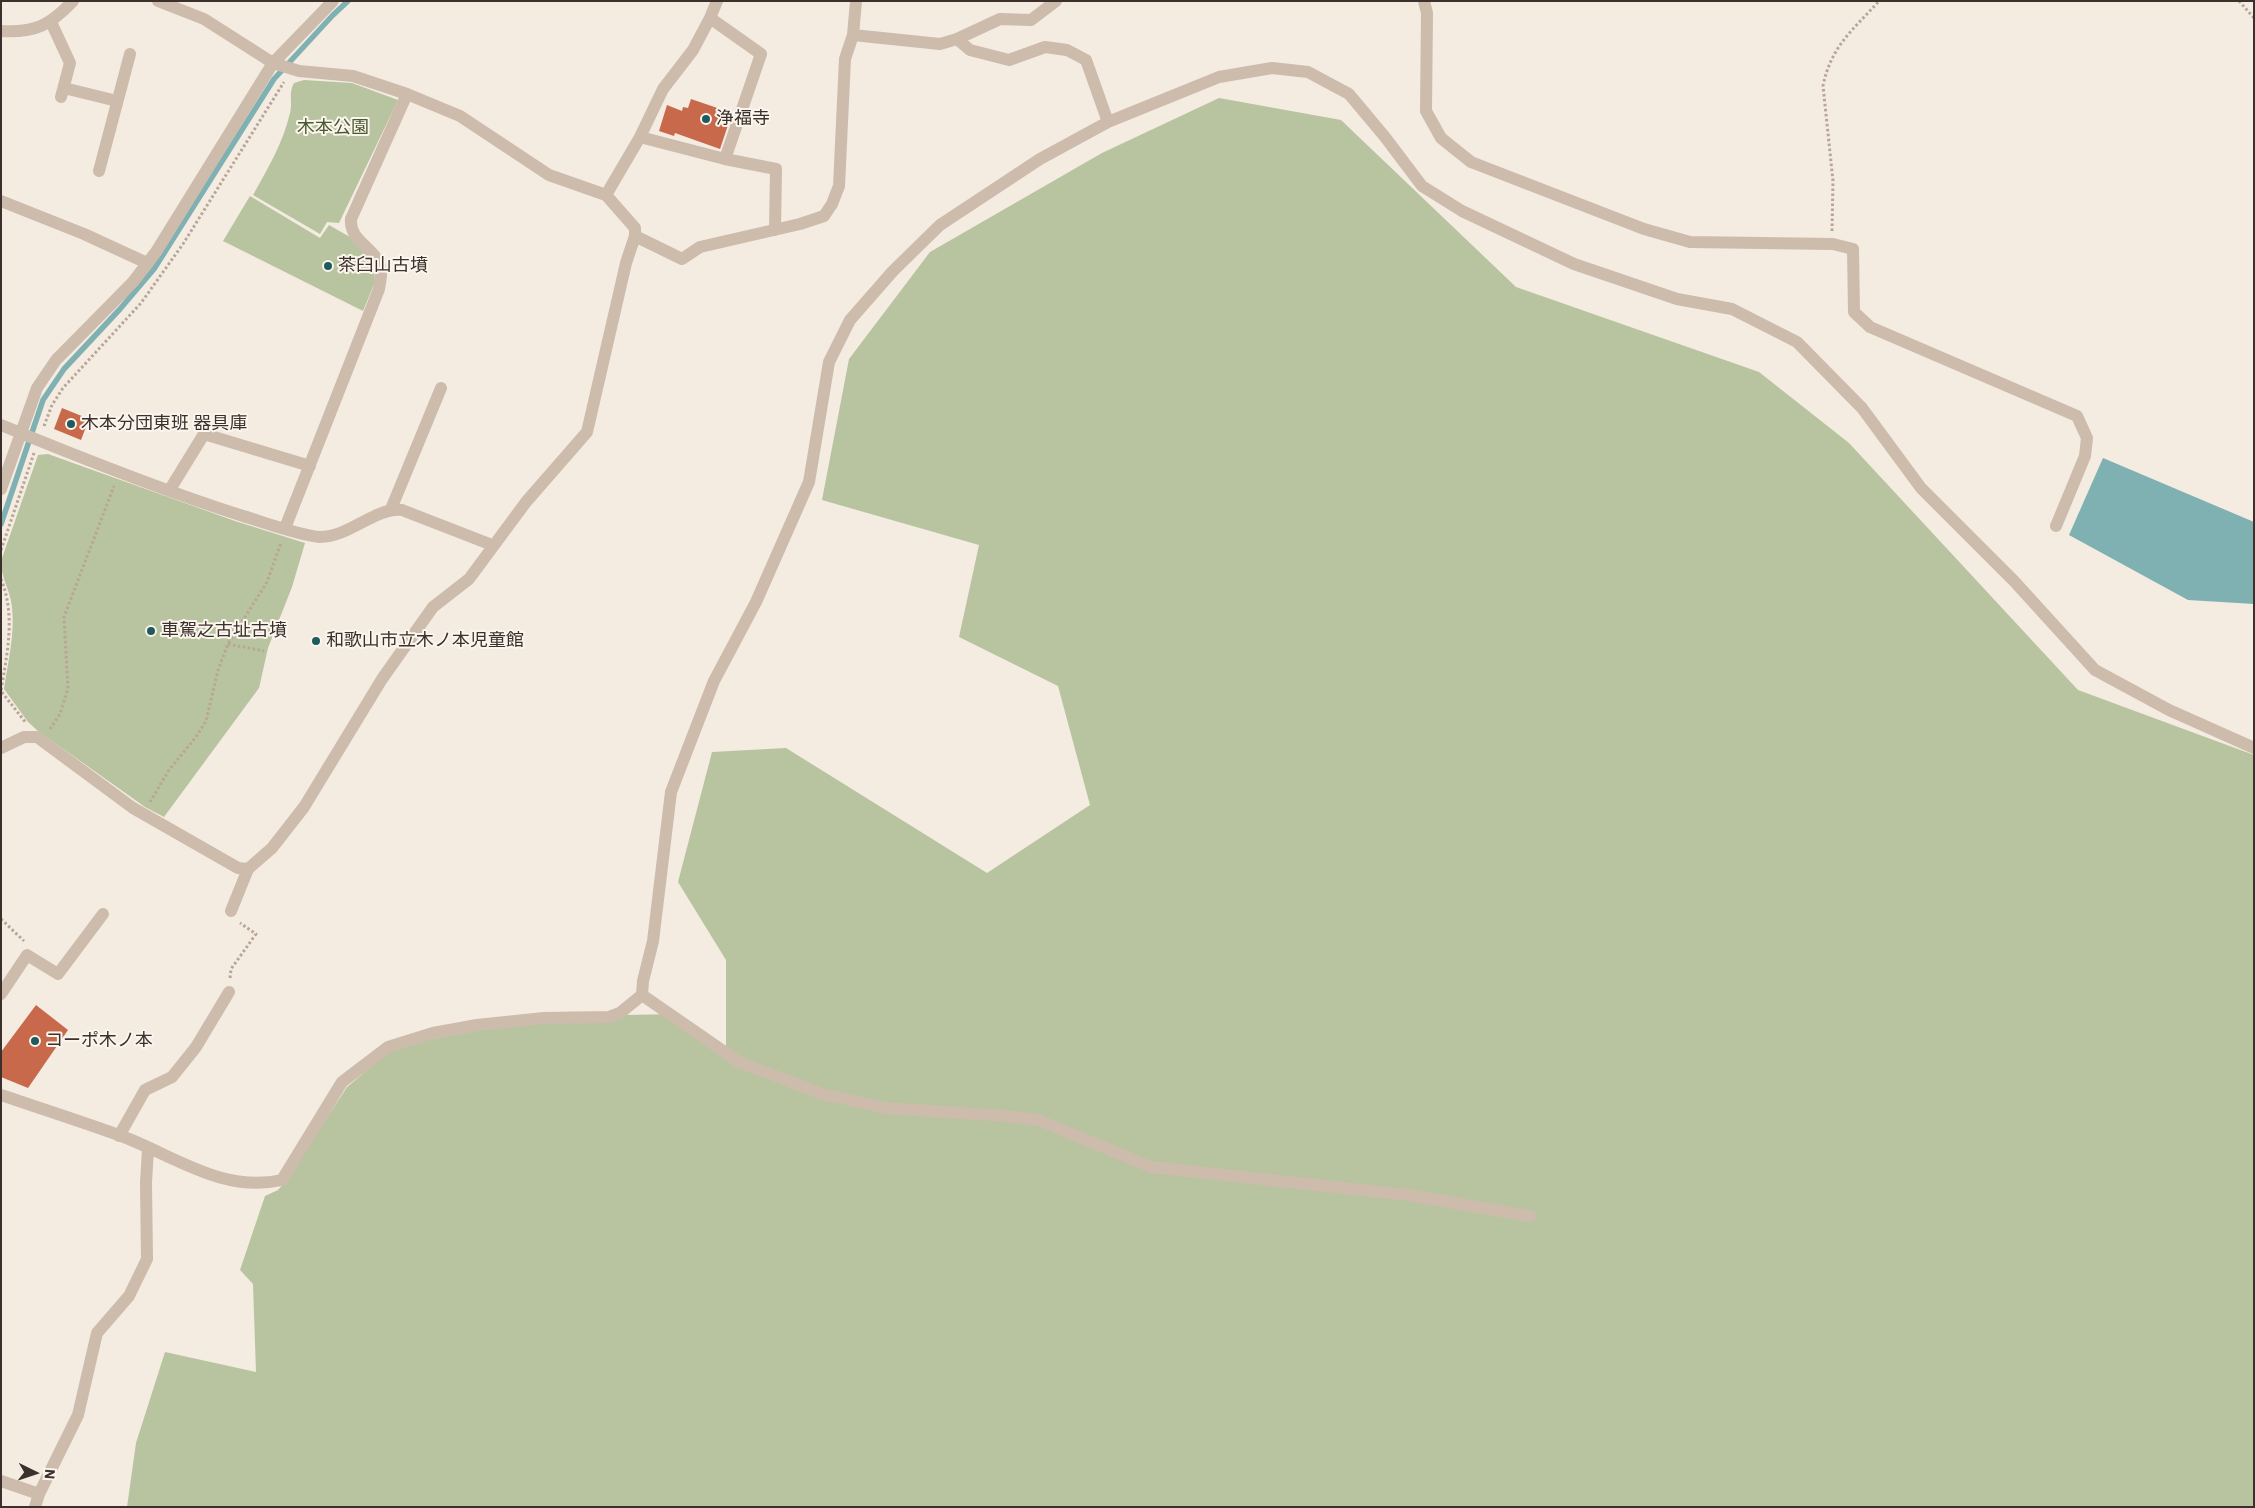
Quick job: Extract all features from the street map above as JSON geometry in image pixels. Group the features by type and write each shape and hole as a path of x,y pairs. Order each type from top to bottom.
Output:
{"street":[{"path":"1,31 15,32 39,28 50,22 73,1"},
{"path":"158,1 204,19 273,63 299,71 353,76 407,94 460,116 549,175 606,195 634,228 635,236 622,280 587,432 526,502 492,545 469,579 433,607 382,679 304,807 272,848 248,869 231,911"},
{"path":"1,489 37,388 56,360 133,282 147,263 273,63 334,1"},
{"path":"606,195 640,137 663,89 693,50 717,1"},
{"path":"635,236 682,259 700,247 775,230 824,216 832,204 839,186 845,59 853,35 856,1"},
{"path":"853,35 940,44 957,39 1000,19 1031,20 1056,1"},
{"path":"1424,1 1428,13 1426,110 1441,138 1471,162 1644,229 1690,242 1834,244 1853,249 1854,312 1870,327 2077,416 2087,438 2085,456 2056,526"},
{"path":"710,18 761,54 725,159"},
{"path":"50,22 70,63 62,93 117,102"},
{"path":"957,39 970,50 1009,60 1046,47 1067,50 1086,60 1108,122"},
{"path":"99,171 130,54"},
{"path":"1,1096 83,1121 217,1178 261,1184 282,1180 342,1082 388,1047 433,1033 477,1025 544,1018 609,1017 620,1012 642,995 643,981 654,932 671,792 714,681 756,602 809,482 829,362 850,320 893,271 940,226 1040,158 1108,122 1219,78 1272,68 1308,72 1348,94 1422,186 1462,211 1574,264 1677,299 1732,309 1797,342 1862,408 1921,488 2014,582 2095,670 2169,710 2254,748"},
{"path":"286,528 379,289 381,269 379,262 353,233 350,227 351,219 407,94"},
{"path":"640,137 776,170 775,230"},
{"path":"1,200 84,234 147,263"},
{"path":"391,509 441,388"},
{"path":"1,425 118,474 286,528 320,537 342,533 391,509 402,510 492,545"},
{"path":"169,491 204,434 310,466"},
{"path":"1,748 24,737 40,739 143,814 238,868 248,869"},
{"path":"1,994 28,955 58,974 103,914"},
{"path":"119,1136 145,1090 172,1077 196,1047 230,992"},
{"path":"642,995 739,1062 822,1094 886,1108 1038,1120 1151,1167 1408,1195 1530,1216"},
{"path":"35,1507 39,1494 78,1415 97,1334 129,1296 147,1259 146,1183 148,1149"},
{"path":"1,1481 39,1494"}],"path":[{"path":"1834,244 1831,226 1833,181 1823,86 1826,70 1836,48 1879,1"},
{"path":"2239,1 2254,18"},
{"path":"1,550 43,442"},
{"path":"1,579 10,607 10,637 1,691 40,739 60,714 68,689 64,617 118,474"},
{"path":"143,814 169,770 196,737 206,720 218,670 228,644 266,582 278,554 286,528"},
{"path":"228,644 264,651"},
{"path":"230,992 231,969 256,934 236,920 231,911"},
{"path":"1,919 30,946 31,957"}],"green space":[{"name":"木本公園","path":"304,80 352,83 398,100 339,223 327,222 320,234 253,195 274,155 287,124 291,109 292,87 294,83"},
{"path":"1219,98 1341,120 1516,287 1759,372 1849,443 2078,690 2254,755 2254,1507 127,1507 136,1443 165,1352 256,1372 253,1284 240,1270 265,1196 278,1190 285,1182 347,1087 391,1050 479,1030 624,1015 679,1014 726,1052 726,960 678,882 712,752 786,748 987,873 1090,805 1058,686 959,637 979,545 822,500 849,359 930,252 1102,153"},
{"path":"250,196 320,238 329,225 350,237 374,264 375,282 363,311 223,241"},
{"path":"48,454 235,521 305,543 292,587 268,648 259,688 164,817 145,807 38,731 28,722 4,689 11,648 13,617 11,601 2,573 1,561 38,455"}],"water":[{"path":"2103,458 2254,522 2254,604 2188,600 2069,535"}],"building":[{"name":"浄福寺","path":"691,99 732,113 720,149 675,133 674,136 659,131 667,105 682,111 683,107 688,108"},
{"name":"木本分団東班 器具庫","path":"62,408 89,419 81,440 54,429"},
{"name":"コーポ木ノ本","path":"36,1005 68,1030 28,1088 1,1077 1,1052"}],"waterway":[{"path":"1,524 43,400 64,369 154,269 274,79 348,1"}],"place":[{"name":"浄福寺","path":"706,119"},
{"name":"茶臼山古墳","path":"328,266"},
{"name":"木本分団東班 器具庫","path":"71,424"},
{"name":"車駕之古址古墳","path":"151,631"},
{"name":"和歌山市立木ノ本児童館","path":"316,641"},
{"name":"コーポ木ノ本","path":"35,1041"}]}
